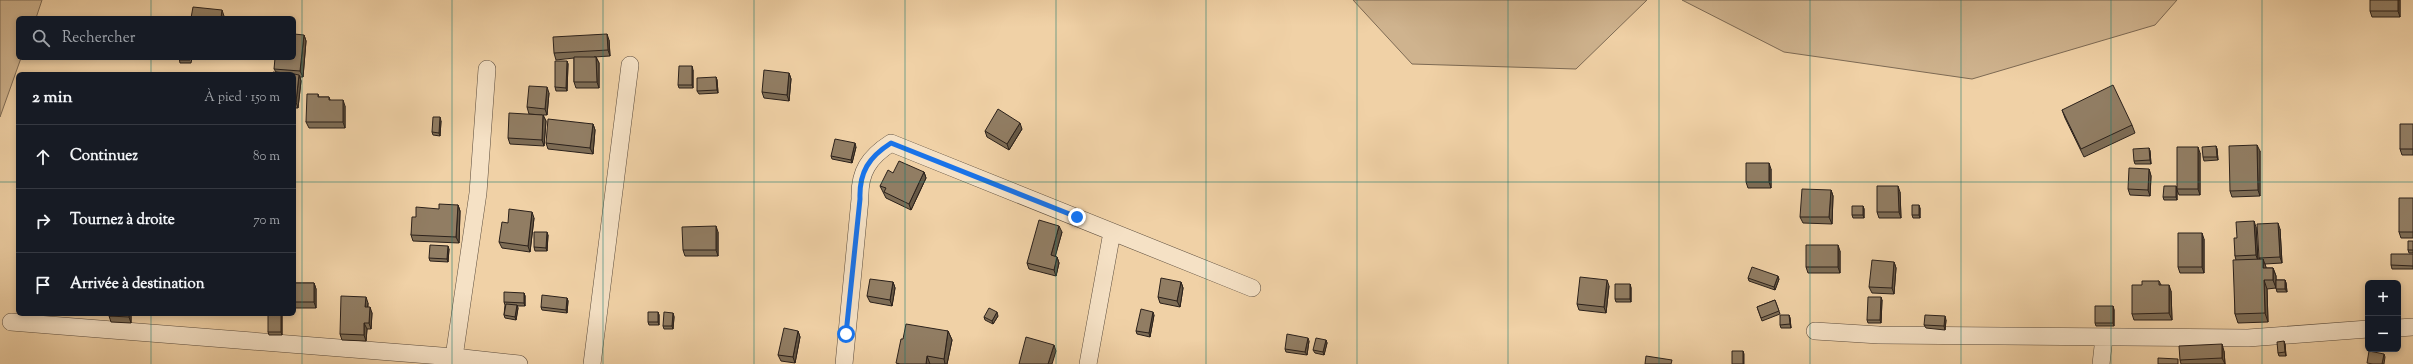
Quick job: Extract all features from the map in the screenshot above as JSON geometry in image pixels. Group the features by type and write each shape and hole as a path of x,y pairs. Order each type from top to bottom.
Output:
{"street":[{"path":"592,364 630,65"},
{"path":"454,357 478,192 487,69"},
{"path":"844,364 860,199 859,182 876,153 891,143 1252,288"},
{"path":"1088,364 1112,232"},
{"path":"11,322 418,360 454,357 519,364"},
{"path":"2401,328 2413,327"},
{"path":"1815,331 1879,335 2248,338 2365,329"},
{"path":"2101,364 2104,338"}],"shaded area":[{"path":"0,0 42,0 37,16 16,16 16,60 20,60 0,117"},
{"path":"1353,0 1647,0 1576,69 1412,64"},
{"path":"1682,0 2177,0 2155,25 1972,79 1784,52"}],"building":[{"path":"2370,0 2398,0 2398,11 2370,11"},
{"path":"193,7 222,10 221,16 191,16"},
{"path":"296,34 304,35 300,71 274,69 275,60 296,60"},
{"path":"607,34 608,50 554,53 553,37"},
{"path":"574,57 596,57 597,82 574,82"},
{"path":"555,61 567,61 566,88 555,87"},
{"path":"679,66 692,66 692,85 678,85"},
{"path":"764,70 789,73 787,95 762,92"},
{"path":"296,74 299,75 296,102"},
{"path":"716,77 717,90 697,91 697,78"},
{"path":"2113,85 2132,125 2081,149 2062,110"},
{"path":"529,86 547,87 545,109 527,107"},
{"path":"307,94 318,94 318,97 329,97 329,100 343,100 343,122 306,122"},
{"path":"998,109 1020,123 1007,144 985,131"},
{"path":"509,113 543,115 542,140 508,138"},
{"path":"433,117 440,117 439,133 432,132"},
{"path":"548,119 593,124 590,148 546,143"},
{"path":"2400,124 2413,124 2413,149 2400,149"},
{"path":"835,139 855,143 851,160 831,156"},
{"path":"2257,145 2258,190 2230,191 2229,146"},
{"path":"2216,146 2217,157 2203,157 2202,147"},
{"path":"2177,147 2198,147 2198,189 2177,189"},
{"path":"2149,148 2150,160 2134,161 2133,149"},
{"path":"899,161 924,172 909,204 884,192 886,188 880,186 888,170 893,173"},
{"path":"1746,163 1769,163 1769,182 1746,182"},
{"path":"2129,168 2149,169 2148,190 2128,189"},
{"path":"1877,186 1898,186 1899,212 1877,212"},
{"path":"2164,186 2176,186 2176,197 2163,197"},
{"path":"1802,189 1831,190 1829,217 1800,217"},
{"path":"2399,198 2413,198 2413,232 2399,232"},
{"path":"439,204 458,205 456,237 411,235 412,217 416,217 416,207 439,209"},
{"path":"1912,205 1919,205 1919,215 1912,215"},
{"path":"1852,206 1863,206 1863,215 1852,215"},
{"path":"509,209 532,212 528,246 499,242 502,222 508,223"},
{"path":"1039,220 1059,226 1051,255 1057,257 1054,270 1027,263"},
{"path":"2254,221 2256,255 2235,256 2234,238 2237,238 2236,222"},
{"path":"2278,223 2280,257 2259,258 2257,224"},
{"path":"716,226 716,250 683,250 682,227"},
{"path":"534,232 547,232 546,248 534,247"},
{"path":"2178,233 2202,233 2202,267 2178,267"},
{"path":"2408,241 2413,241 2413,250 2408,250"},
{"path":"430,245 448,246 447,259 429,258"},
{"path":"1806,245 1838,245 1838,267 1806,267"},
{"path":"2391,254 2413,254 2413,266 2391,265"},
{"path":"2263,259 2263,268 2273,268 2273,280 2264,280 2265,313 2235,314 2233,260"},
{"path":"1872,260 1894,262 1892,288 1869,287"},
{"path":"1752,267 1778,276 1774,287 1748,278"},
{"path":"1580,277 1607,280 1604,307 1577,304"},
{"path":"1161,278 1181,282 1177,301 1158,297"},
{"path":"870,279 893,282 890,300 867,296"},
{"path":"2276,280 2285,280 2285,289 2276,289"},
{"path":"2142,281 2159,281 2159,285 2169,285 2169,313 2132,314 2132,285 2142,285"},
{"path":"296,283 314,283 314,302 296,302"},
{"path":"1615,284 1630,284 1630,299 1615,299"},
{"path":"504,292 524,293 524,303 504,302"},
{"path":"542,295 567,298 566,310 541,307"},
{"path":"341,296 366,297 365,307 370,307 369,323 364,323 364,335 340,334"},
{"path":"1868,297 1881,297 1880,320 1867,320"},
{"path":"1775,300 1779,311 1761,318 1757,307"},
{"path":"506,304 517,305 515,317 504,315"},
{"path":"2095,306 2113,306 2113,323 2095,323"},
{"path":"989,308 997,312 992,321 984,317"},
{"path":"1141,309 1153,312 1149,333 1136,331"},
{"path":"648,312 658,312 658,322 648,322"},
{"path":"664,312 673,313 672,326 663,326"},
{"path":"1780,315 1789,315 1790,324 1780,325"},
{"path":"1925,315 1945,316 1944,326 1924,325"},
{"path":"268,316 281,316 281,332 268,332"},
{"path":"906,324 948,331 944,359 927,356 926,364 896,363"},
{"path":"784,328 798,331 793,357 778,355"},
{"path":"1287,334 1308,338 1305,352 1285,349"},
{"path":"1026,337 1054,345 1048,364 1019,364"},
{"path":"1316,338 1326,340 1323,352 1313,350"},
{"path":"2284,341 2285,352 2278,353 2277,342"},
{"path":"2222,344 2222,358 2180,360 2179,346"},
{"path":"1732,351 1743,351 1743,364 1732,364"},
{"path":"2369,352 2384,354 2382,364 2367,363"},
{"path":"1646,356 1672,360 1671,364 1645,364"},
{"path":"2158,358 2178,359 2178,364 2158,364"}],"route":[{"path":"846,334 860,199 859,182 876,153 891,143 1077,217"}]}
